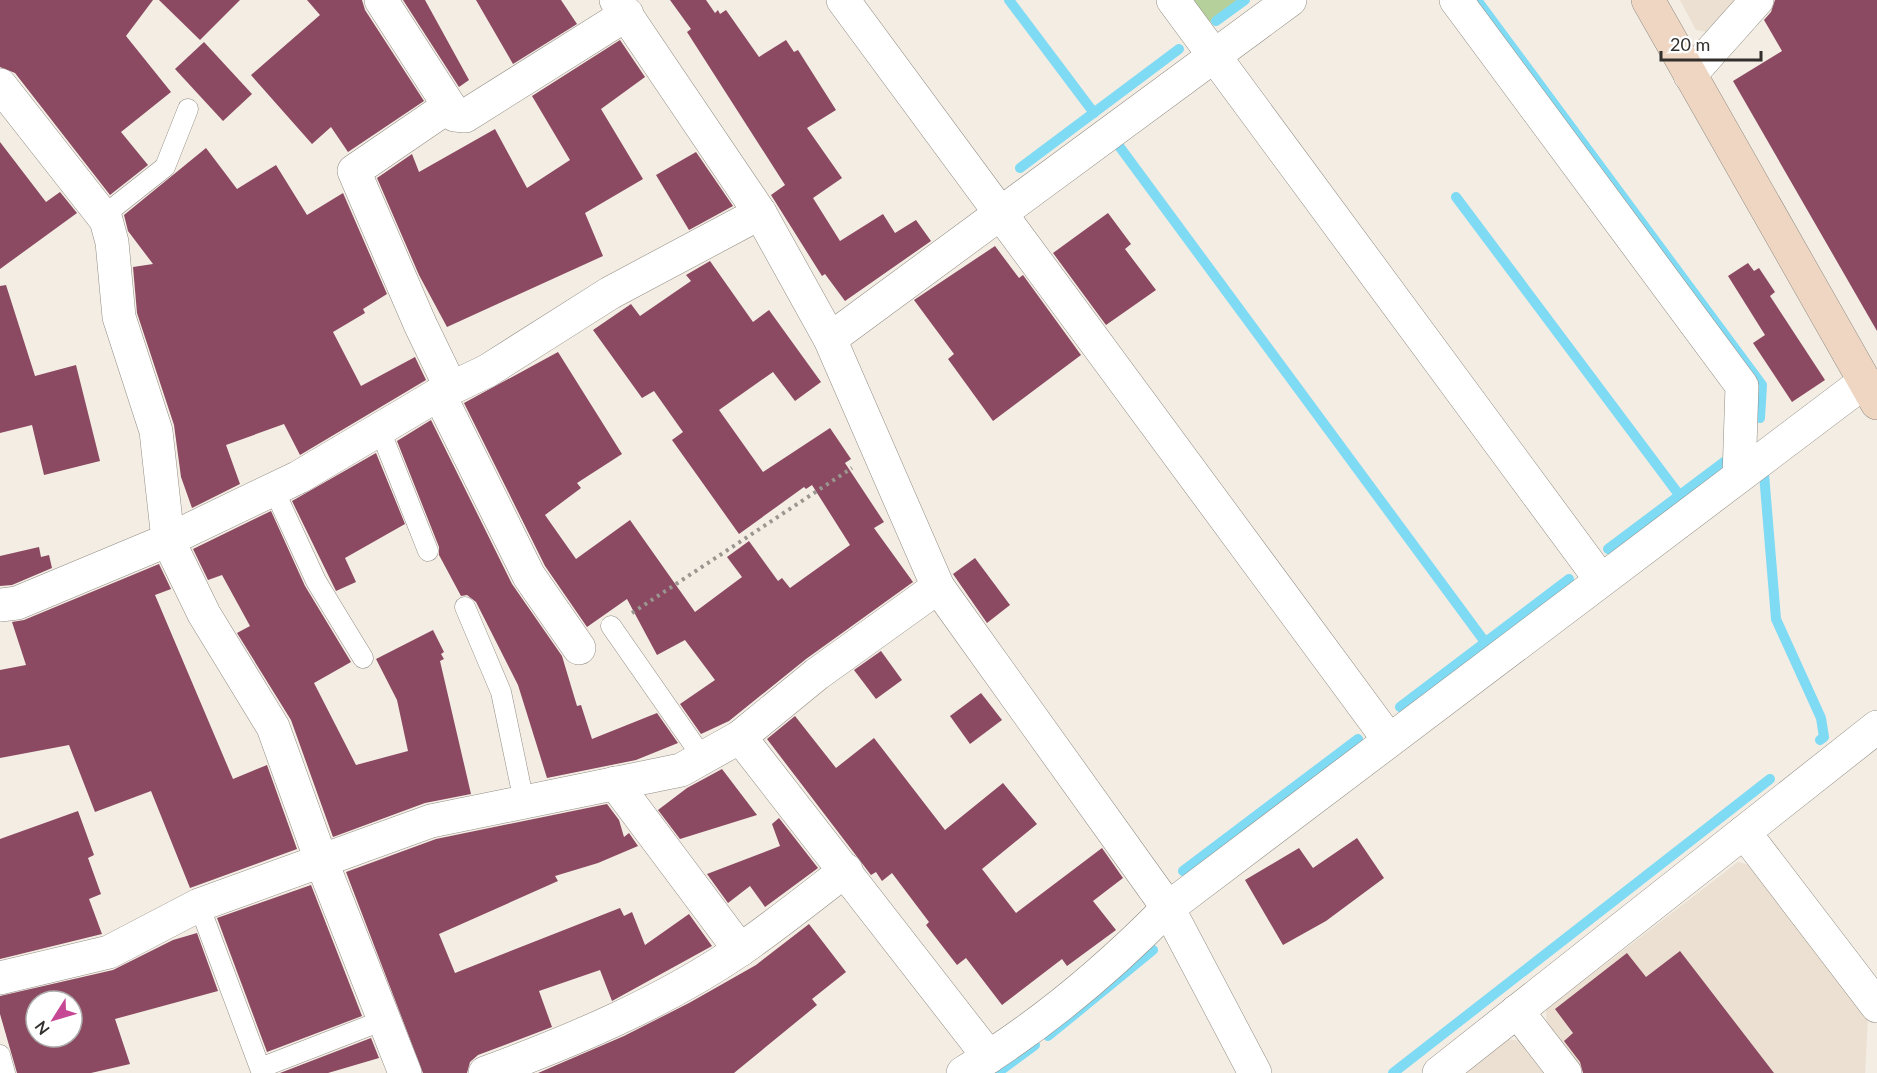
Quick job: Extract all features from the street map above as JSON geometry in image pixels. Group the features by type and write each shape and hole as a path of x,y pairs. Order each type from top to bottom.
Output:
{"street":[{"path":"381,0 448,106 455,115 465,116 622,7 760,213 830,339 938,587 1168,908 1256,1073"},
{"path":"843,0 1389,740"},
{"path":"1173,0 1601,580"},
{"path":"830,339 1290,0"},
{"path":"1456,0 1742,386 1739,476"},
{"path":"740,737 846,870 976,1065 1125,951 1168,908 1739,476 1870,393 1648,0"},
{"path":"1690,75 1756,0"},
{"path":"0,85 103,216 112,242 119,317 156,431 168,540 204,614 273,727 321,860 405,1073"},
{"path":"448,106 354,171 420,324 445,391 529,576 579,648"},
{"path":"0,605 17,603 168,540 274,490 445,391 487,371 609,293 760,213"},
{"path":"0,978 109,952 199,905 431,820 681,770 740,737 817,674 938,587"},
{"path":"1439,1073 1877,727"},
{"path":"615,783 740,950"},
{"path":"1744,832 1877,1006"},
{"path":"485,1073 546,1050 646,1004 740,950 846,870"},
{"path":"1517,1011 1565,1073"}],"lane":[{"path":"103,216 165,167 188,109"},
{"path":"380,430 428,550"},
{"path":"274,490 316,581 363,657"},
{"path":"465,607 501,692 524,801"},
{"path":"611,626 704,758"},
{"path":"199,905 261,1068 384,1020"},
{"path":"0,1055 5,1073"}],"path":[{"path":"611,626 879,450"}],"shaded area":[{"path":"1680,0 1740,0 1711,33 1696,30"},
{"path":"1738,862 1750,865 1868,1018 1865,1073 1584,1073 1547,1025 1546,1010"},
{"path":"1507,1039 1521,1041 1546,1073 1463,1073"}],"green space":[{"path":"1190,0 1239,0 1207,24"}],"building":[{"path":"0,0 153,0 126,36 171,92 121,132 148,165 110,195 15,73 0,67"},
{"path":"159,0 240,0 200,40"},
{"path":"307,0 362,0 365,10 424,101 348,152 331,127 312,144 251,75 320,15"},
{"path":"403,0 425,0 469,80 459,87"},
{"path":"476,0 561,0 577,24 513,64"},
{"path":"670,0 706,0 715,13 718,10 720,14 726,10 759,57 786,40 794,52 798,50 836,110 807,128 842,178 813,198 840,241 883,214 895,233 916,220 931,241 845,301 825,274 822,276 771,195 785,185 687,32 691,29"},
{"path":"1775,0 1877,0 1877,331 1733,81 1782,51 1764,20 1771,12"},
{"path":"620,40 645,77 601,109 643,179 585,213 603,256 447,327 419,275 377,178 412,154 419,172 495,129 527,188 570,160 532,96"},
{"path":"204,42 252,94 223,121 175,69"},
{"path":"0,142 46,202 60,192 77,213 0,269"},
{"path":"206,148 237,189 276,165 307,215 343,193 387,294 363,309 365,313 333,332 361,386 415,357 426,380 300,455 284,424 226,445 240,484 192,508 181,477 174,425 137,313 133,267 153,264 128,231 124,215"},
{"path":"696,152 733,206 689,230 656,175"},
{"path":"1108,213 1131,244 1125,249 1156,290 1106,325 1053,253"},
{"path":"995,246 1019,278 1023,275 1081,355 993,421 948,359 954,354 914,300"},
{"path":"710,261 753,322 769,310 821,382 795,401 773,372 719,410 763,472 830,428 851,459 845,463 884,522 874,528 913,582 806,659 729,721 701,734 680,704 715,680 685,640 657,655 627,599 587,627 545,566 464,403 558,352 622,454 577,483 581,488 545,515 576,559 630,520 695,612 742,577 727,557 749,541 778,581 782,578 790,588 850,545 812,485 806,489 804,487 739,534 672,440 683,432 654,391 642,398 593,330 631,304 640,316 691,281 686,275"},
{"path":"1748,263 1754,271 1759,268 1775,292 1770,296 1825,380 1792,402 1753,343 1765,335 1728,276"},
{"path":"6,285 35,376 76,365 100,461 44,475 32,425 0,433 0,286"},
{"path":"431,420 512,584 562,656 577,706 581,705 592,739 657,713 678,743 636,760 547,778 518,685 476,602 467,595 461,596 439,555 439,547 397,441"},
{"path":"376,453 405,524 345,558 356,582 336,591 292,501"},
{"path":"271,511 305,586 351,662 314,683 356,765 408,751 397,700 376,659 433,630 444,652 441,654 444,659 440,661 471,794 425,803 333,837 291,720 237,633 250,626 222,575 208,580 193,549"},
{"path":"39,547 41,557 49,555 52,568 12,585 0,586 0,556"},
{"path":"975,558 1010,605 987,623 953,574"},
{"path":"159,564 171,589 155,595 233,779 267,765 297,849 190,888 151,791 95,812 69,745 0,758 0,670 26,665 12,622 24,620"},
{"path":"881,651 902,680 876,699 854,670"},
{"path":"981,693 1002,720 970,744 950,716"},
{"path":"795,716 836,768 874,738 945,830 1003,783 1037,824 982,869 1016,913 1102,848 1123,878 1093,901 1116,930 1067,966 1062,959 1002,1005 966,958 957,965 926,925 929,922 892,873 882,881 876,872 871,875 767,739"},
{"path":"722,769 757,815 680,839 658,810 687,788"},
{"path":"607,804 619,820 624,837 629,833 638,846 598,863 555,876 558,881 439,934 455,973 620,908 624,916 632,912 645,945 689,914 712,946 612,1001 600,970 539,991 552,1027 478,1055 470,1062 467,1073 423,1073 346,872 436,839"},
{"path":"78,811 94,855 88,858 101,894 89,899 102,934 0,959 0,839"},
{"path":"779,818 818,868 765,907 750,886 728,903 707,874 780,846 772,824"},
{"path":"1357,838 1384,878 1326,921 1283,945 1245,880 1299,848 1313,868"},
{"path":"311,885 362,1016 267,1052 217,918"},
{"path":"809,924 846,972 812,999 817,1005 734,1073 538,1073 624,1036 689,1003 756,965"},
{"path":"197,933 218,991 115,1019 130,1064 91,1073 17,1073 0,1014 0,996 24,990 24,1049 84,1049 84,989 30,989 113,970 173,940"},
{"path":"1680,951 1774,1073 1583,1073 1580,1062 1564,1041 1573,1033 1555,1009 1627,953 1646,977"},
{"path":"371,1038 379,1058 328,1073 280,1073"}],"waterway":[{"path":"1009,0 1094,113"},
{"path":"1216,21 1245,0"},
{"path":"1477,0 1762,385 1760,418"},
{"path":"1020,168 1179,49"},
{"path":"1119,146 1485,642"},
{"path":"1456,197 1680,496"},
{"path":"1608,549 1724,462"},
{"path":"1764,474 1776,619 1821,718 1824,737 1820,740"},
{"path":"1400,707 1569,579"},
{"path":"1183,871 1358,739"},
{"path":"1393,1073 1770,779"},
{"path":"1048,1036 1153,950"},
{"path":"997,1073 1035,1045"}]}
